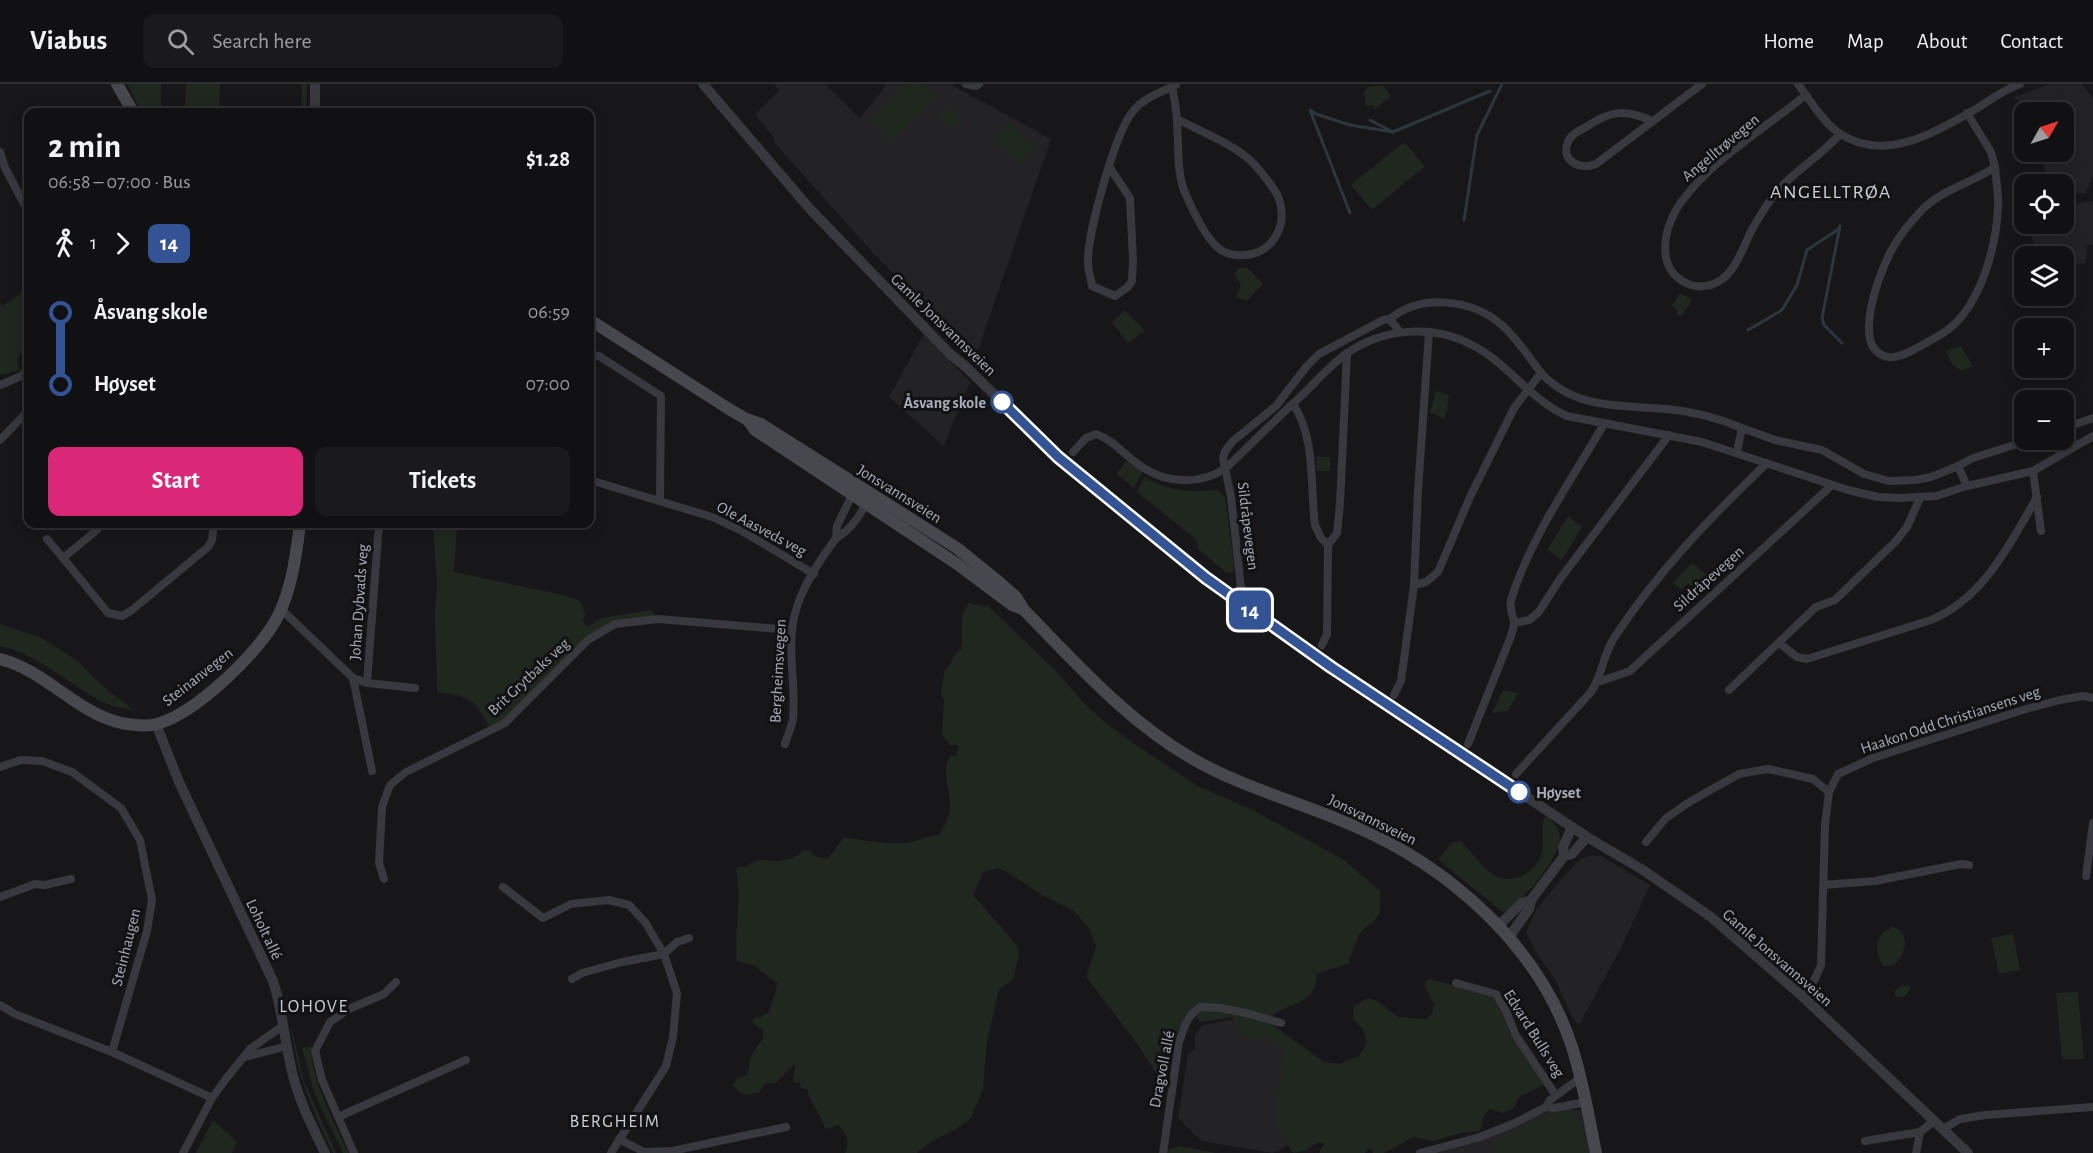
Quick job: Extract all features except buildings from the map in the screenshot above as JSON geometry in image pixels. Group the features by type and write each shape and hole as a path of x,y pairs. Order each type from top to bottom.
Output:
{"main road":[{"path":"117,84 131,108"},
{"name":"Jonsvannsveien","path":"594,323 746,419 756,430 957,564 1012,605 1024,610"},
{"name":"Jonsvannsveien","path":"746,419 761,423 957,548 982,567 1016,597 1024,610 1122,709 1169,745 1221,773 1353,825 1390,843 1448,880 1509,937 1556,1009 1572,1047 1596,1153"},
{"name":"Steinanvegen","path":"0,659 29,671 96,714 131,725 156,724 187,708 239,666 260,644 281,609 294,569 299,528"}],"street":[{"path":"315,84 315,108"},
{"name":"Gamle Jonsvannsveien","path":"703,84 784,180 841,242 950,354 1058,457 1158,540 1255,614 1587,837 1681,895 1735,937 1801,995 1968,1153"},
{"path":"966,84 976,86 980,84"},
{"path":"1652,121 1622,112 1610,114 1571,136 1567,144 1570,159 1584,168 1592,166 1702,84"},
{"path":"1798,84 1826,121 1840,134 1858,142 1880,147 1896,146 1922,137 2020,84"},
{"path":"1110,168 1130,198 1132,280 1128,287 1115,296 1092,286 1088,263 1091,232 1120,134 1133,111 1154,94 1175,85 1177,119 1181,174 1185,193 1198,219 1216,247 1232,256 1253,255 1269,247 1278,234 1281,223 1278,197 1253,163 1242,154 1177,119"},
{"name":"Angelltrøvegen","path":"1806,95 1710,170 1682,200 1672,216 1666,234 1666,259 1672,272 1684,282 1698,287 1707,286 1724,278 1733,267 1754,226 1772,198 1792,176 1840,134"},
{"path":"1967,113 1991,152 1995,167 1998,207 1994,239 1986,270 1963,314 1950,328 1904,354 1889,357 1876,350 1869,338 1869,318 1881,274 1892,249 1907,226 1937,197 1980,177 1995,167"},
{"path":"0,152 5,168 24,204"},
{"name":"Sildråpevegen","path":"1241,588 1223,458 1228,447 1276,406 1319,354 1374,324 1390,319 1405,308 1434,302 1462,305 1493,318 1512,335 1541,373 1555,386 1576,398 1606,405 1700,414 1766,436 1822,450 1864,474 1889,481 1931,477 1979,456 2014,445"},
{"path":"1390,319 1400,333"},
{"path":"1394,695 1401,681 1414,585 1429,332"},
{"name":"Sildråpevegen","path":"1073,452 1086,438 1096,434 1108,440 1142,467 1173,479 1194,481 1214,476 1226,468 1347,353 1371,341 1400,333 1429,332 1451,336 1473,345 1499,363 1528,390 1567,416 1702,442 1832,485 1878,496 1920,498 1936,496 1967,486 2033,471 2093,436"},
{"path":"1322,645 1327,634 1328,545 1337,533 1347,353"},
{"path":"594,355 599,356 661,396 660,500"},
{"path":"1414,585 1423,584 1434,576 1517,402 1541,373"},
{"path":"0,385 24,374"},
{"path":"1293,404 1308,440 1315,525 1321,538 1328,545"},
{"path":"0,440 24,415"},
{"path":"2074,425 2093,418"},
{"path":"1468,744 1511,636 1514,624 1510,604 1529,557 1604,424"},
{"path":"1737,452 1742,428"},
{"path":"1514,624 1525,622 1535,616 1560,579 1670,435"},
{"name":"Sildråpevegen","path":"1516,774 1591,692 1598,682 1608,648 1648,590 1707,521 1767,462"},
{"path":"1958,466 1967,486"},
{"path":"2033,471 2041,531"},
{"name":"Ole Aasveds veg","path":"594,481 725,522 814,574"},
{"name":"Sildråpevegen","path":"1598,682 1630,671 1832,485"},
{"path":"852,495 866,490 866,504"},
{"name":"Bergheimsvegen","path":"836,538 837,526 852,495"},
{"path":"1779,643 1797,657 1807,659 1931,620 1955,607 1976,588 2000,559 2037,497"},
{"path":"1729,690 1816,607 1835,600 1896,541 1907,527 1920,498"},
{"name":"Bergheimsvegen","path":"785,744 793,719 791,630 802,594 836,538 845,531 866,504"},
{"path":"47,539 108,613 122,616 208,547 212,540 214,528"},
{"name":"Johan Dybvads veg","path":"367,683 380,528"},
{"path":"63,558 97,530"},
{"name":"Johan Dybvads veg","path":"281,609 353,678 367,683 414,688"},
{"name":"Brit Grytbaks veg","path":"384,879 379,863 382,807 390,785 406,772 505,723 588,640 615,624 658,619 791,630"},
{"name":"Johan Dybvads veg","path":"353,678 372,771"},
{"name":"Haakon Odd Christiansens veg","path":"1829,792 1838,774 1873,758 2060,700 2083,696 2093,698"},
{"name":"Loholt allé","path":"156,724 179,782 273,981 293,1076 305,1111 325,1153"},
{"name":"Steinhaugen","path":"0,767 21,760 42,761 72,772 121,808 140,840 152,900 147,931 112,1052"},
{"path":"1647,842 1666,818 1739,774 1768,770 1779,772 1813,779 1829,792 1825,825 1821,965 1815,979 1801,995"},
{"path":"2086,876 2093,823"},
{"path":"1564,856 1563,847 1572,827"},
{"path":"1509,937 1529,909 1531,900 1564,856 1572,854 1587,837"},
{"path":"1823,885 1875,881 1961,864 1969,865"},
{"path":"0,897 35,884 45,885 71,879"},
{"path":"503,887 543,918 571,904 609,900 629,905 645,922 664,954 677,993 673,1037 666,1066 611,1153"},
{"path":"1498,926 1522,903 1531,900"},
{"path":"572,979 582,973 602,967 664,954 677,942 689,938"},
{"path":"354,1153 322,1080 315,1051 330,1022 357,1005 384,994 396,982"},
{"name":"Edvard Bulls veg","path":"1456,983 1496,994 1515,1034 1553,1091"},
{"path":"0,1005 25,1018 112,1052 212,1098"},
{"name":"Dragvoll allé","path":"1163,1153 1179,1042 1191,1015 1200,1007 1221,1008 1281,1023"},
{"path":"183,1153 212,1098 256,1044 284,1025"},
{"path":"245,1057 287,1046"},
{"path":"338,1117 466,1060"},
{"name":"Edvard Bulls veg","path":"1420,1153 1480,1137 1515,1123 1546,1107 1550,1100 1580,1078"},
{"name":"Edvard Bulls veg","path":"1546,1107 1554,1108 1586,1102"},
{"path":"1943,1129 1960,1119 1985,1115 2093,1107"},
{"path":"1865,1141 1920,1132 1934,1121"},
{"path":"619,1139 644,1152 672,1151 786,1127"},
{"path":"1916,1153 1920,1132"}],"shaded area":[{"path":"127,84 161,84 161,108 139,108"},
{"path":"186,84 220,84 219,108 185,108"},
{"path":"302,84 307,84 306,108 301,108"},
{"name":"Åsvang skole","path":"774,84 825,84 860,118 887,84 950,84 1051,139 976,356 873,253 773,141 775,139 755,114 779,91"},
{"path":"906,84 925,84 938,98 892,142 870,119"},
{"path":"2050,84 2082,84 2093,99 2093,177 2085,194 2074,192 2074,174 2045,174 2043,162 2074,162 2074,102 2018,102 2014,97"},
{"path":"1382,85 1391,96 1375,109 1372,105 1366,106 1364,92 1368,87"},
{"path":"949,105 964,121 952,131 937,116"},
{"path":"1010,121 1036,148 1019,164 993,138"},
{"path":"1404,142 1425,166 1372,210 1351,185"},
{"path":"2093,201 2093,245 2087,245 2086,263 2074,265 2074,246 2036,246 2030,234 2074,234 2074,203"},
{"path":"1244,267 1263,284 1247,301 1236,297 1241,285 1234,274 1238,269"},
{"path":"22,292 24,296 24,347 17,360 20,370 0,375 0,303 3,306"},
{"path":"1680,293 1692,300 1682,316 1676,314 1678,310 1672,306"},
{"path":"1125,310 1145,331 1128,343 1112,322"},
{"path":"924,334 971,383 966,390 944,446 889,397"},
{"path":"1961,346 1973,366 1961,371 1951,363 1946,351"},
{"path":"1436,391 1449,395 1444,419 1430,412"},
{"path":"1316,457 1330,457 1330,471 1317,471"},
{"path":"1126,461 1143,471 1134,488 1117,474"},
{"path":"1144,477 1179,490 1216,490 1225,497 1233,572 1227,573 1198,549 1197,540 1137,492"},
{"path":"1568,516 1582,527 1562,560 1547,550"},
{"path":"433,528 457,528 454,572 563,595 580,601 585,613 583,621 587,627 601,618 651,610 658,619 615,624 588,640 505,723 491,729 470,701 458,695 437,692 435,614 437,584"},
{"path":"1692,563 1707,575 1696,587 1688,584 1681,590 1673,582"},
{"path":"970,602 982,607 987,605 1056,671 1084,703 1133,743 1198,786 1253,810 1344,860 1381,892 1379,914 1361,932 1349,963 1317,974 1316,984 1307,997 1271,1017 1274,1026 1324,1062 1340,1064 1360,1055 1367,1042 1363,1029 1354,1020 1353,1007 1368,998 1377,1001 1398,1017 1426,1019 1432,1014 1434,1005 1424,984 1428,979 1492,996 1503,1012 1510,1035 1518,1043 1544,1085 1519,1097 1513,1109 1502,1113 1490,1109 1484,1115 1480,1131 1461,1133 1433,1141 1414,1137 1384,1153 1373,1153 1368,1148 1365,1153 1319,1153 1324,1144 1318,1142 1305,1151 1293,1153 1275,1124 1276,1095 1281,1079 1283,1048 1267,1038 1244,1038 1232,1017 1201,1022 1194,1016 1183,1023 1179,1030 1162,1083 1136,1042 1086,977 1096,946 1089,928 1074,911 997,868 983,873 973,895 1019,948 1018,959 1013,980 999,989 987,1042 983,1089 971,1118 917,1153 845,1153 847,1138 844,1131 838,1125 826,1129 808,1090 801,1088 800,1082 793,1083 795,1063 776,1083 766,1083 759,1092 748,1095 732,1087 736,1079 747,1075 752,1054 764,1038 762,1028 758,1028 752,1021 757,1016 759,1018 769,1012 778,984 755,966 737,961 738,881 736,869 759,860 787,859 809,850 817,857 828,858 844,837 906,843 940,834 950,811 946,766 951,755 955,757 959,747 950,745 942,735 944,701 941,693 944,673 961,649 962,618"},
{"path":"0,624 40,637 75,659 105,688 135,711 103,702 39,662 0,646"},
{"path":"1503,690 1519,693 1507,711 1492,713"},
{"path":"1546,816 1559,832 1560,840 1556,852 1529,891 1506,911 1501,911 1438,859 1453,842 1460,841 1495,876 1504,879 1525,874 1531,870 1542,853 1543,825"},
{"path":"1587,856 1601,856 1650,885 1622,946 1579,1025 1573,1018 1555,979 1536,952 1526,932 1535,912 1547,896 1578,861"},
{"path":"1893,927 1901,932 1905,939 1905,947 1897,962 1891,966 1885,966 1878,955 1879,940 1884,932"},
{"path":"2013,934 2020,970 1999,974 1991,938"},
{"path":"1902,985 1910,986 1910,990 1904,997 1895,997 1894,991"},
{"path":"2078,992 2084,1059 2062,1059 2056,993"},
{"path":"1235,1019 1310,1059 1317,1103 1288,1145 1273,1153 1201,1141 1178,1118 1188,1054 1195,1049 1195,1034 1203,1025"},
{"path":"291,1025 304,1081 336,1153 333,1153 306,1091 293,1043"},
{"path":"312,1046 318,1085 349,1153 343,1153 315,1095 302,1048"},
{"path":"1564,1107 1582,1111 1592,1153 1420,1153"},
{"path":"1566,1109 1578,1113 1588,1153 1494,1153 1497,1141 1506,1133"},
{"path":"213,1120 237,1142 232,1153 196,1153"},
{"path":"1179,1146 1216,1153 1166,1153 1166,1150"}],"waterway":[{"path":"1464,220 1477,135 1502,84"},
{"path":"1350,213 1310,110 1350,125 1393,132 1490,91"},
{"path":"1370,120 1393,132"},
{"path":"1840,226 1822,318 1824,325 1842,343"},
{"path":"1748,330 1782,310 1797,285 1807,250 1839,229"}],"bus line":[{"name":"14","path":"1002,402 1058,457 1206,578 1331,667 1519,792"}],"place":[{"name":"Åsvang skole","path":"1002,402"},
{"name":"Høyset","path":"1519,792"}],"district":[{"name":"ANGELLTRØA","path":"1831,191"},
{"name":"LOHOVE","path":"314,1006"},
{"name":"BERGHEIM","path":"615,1121"}]}
